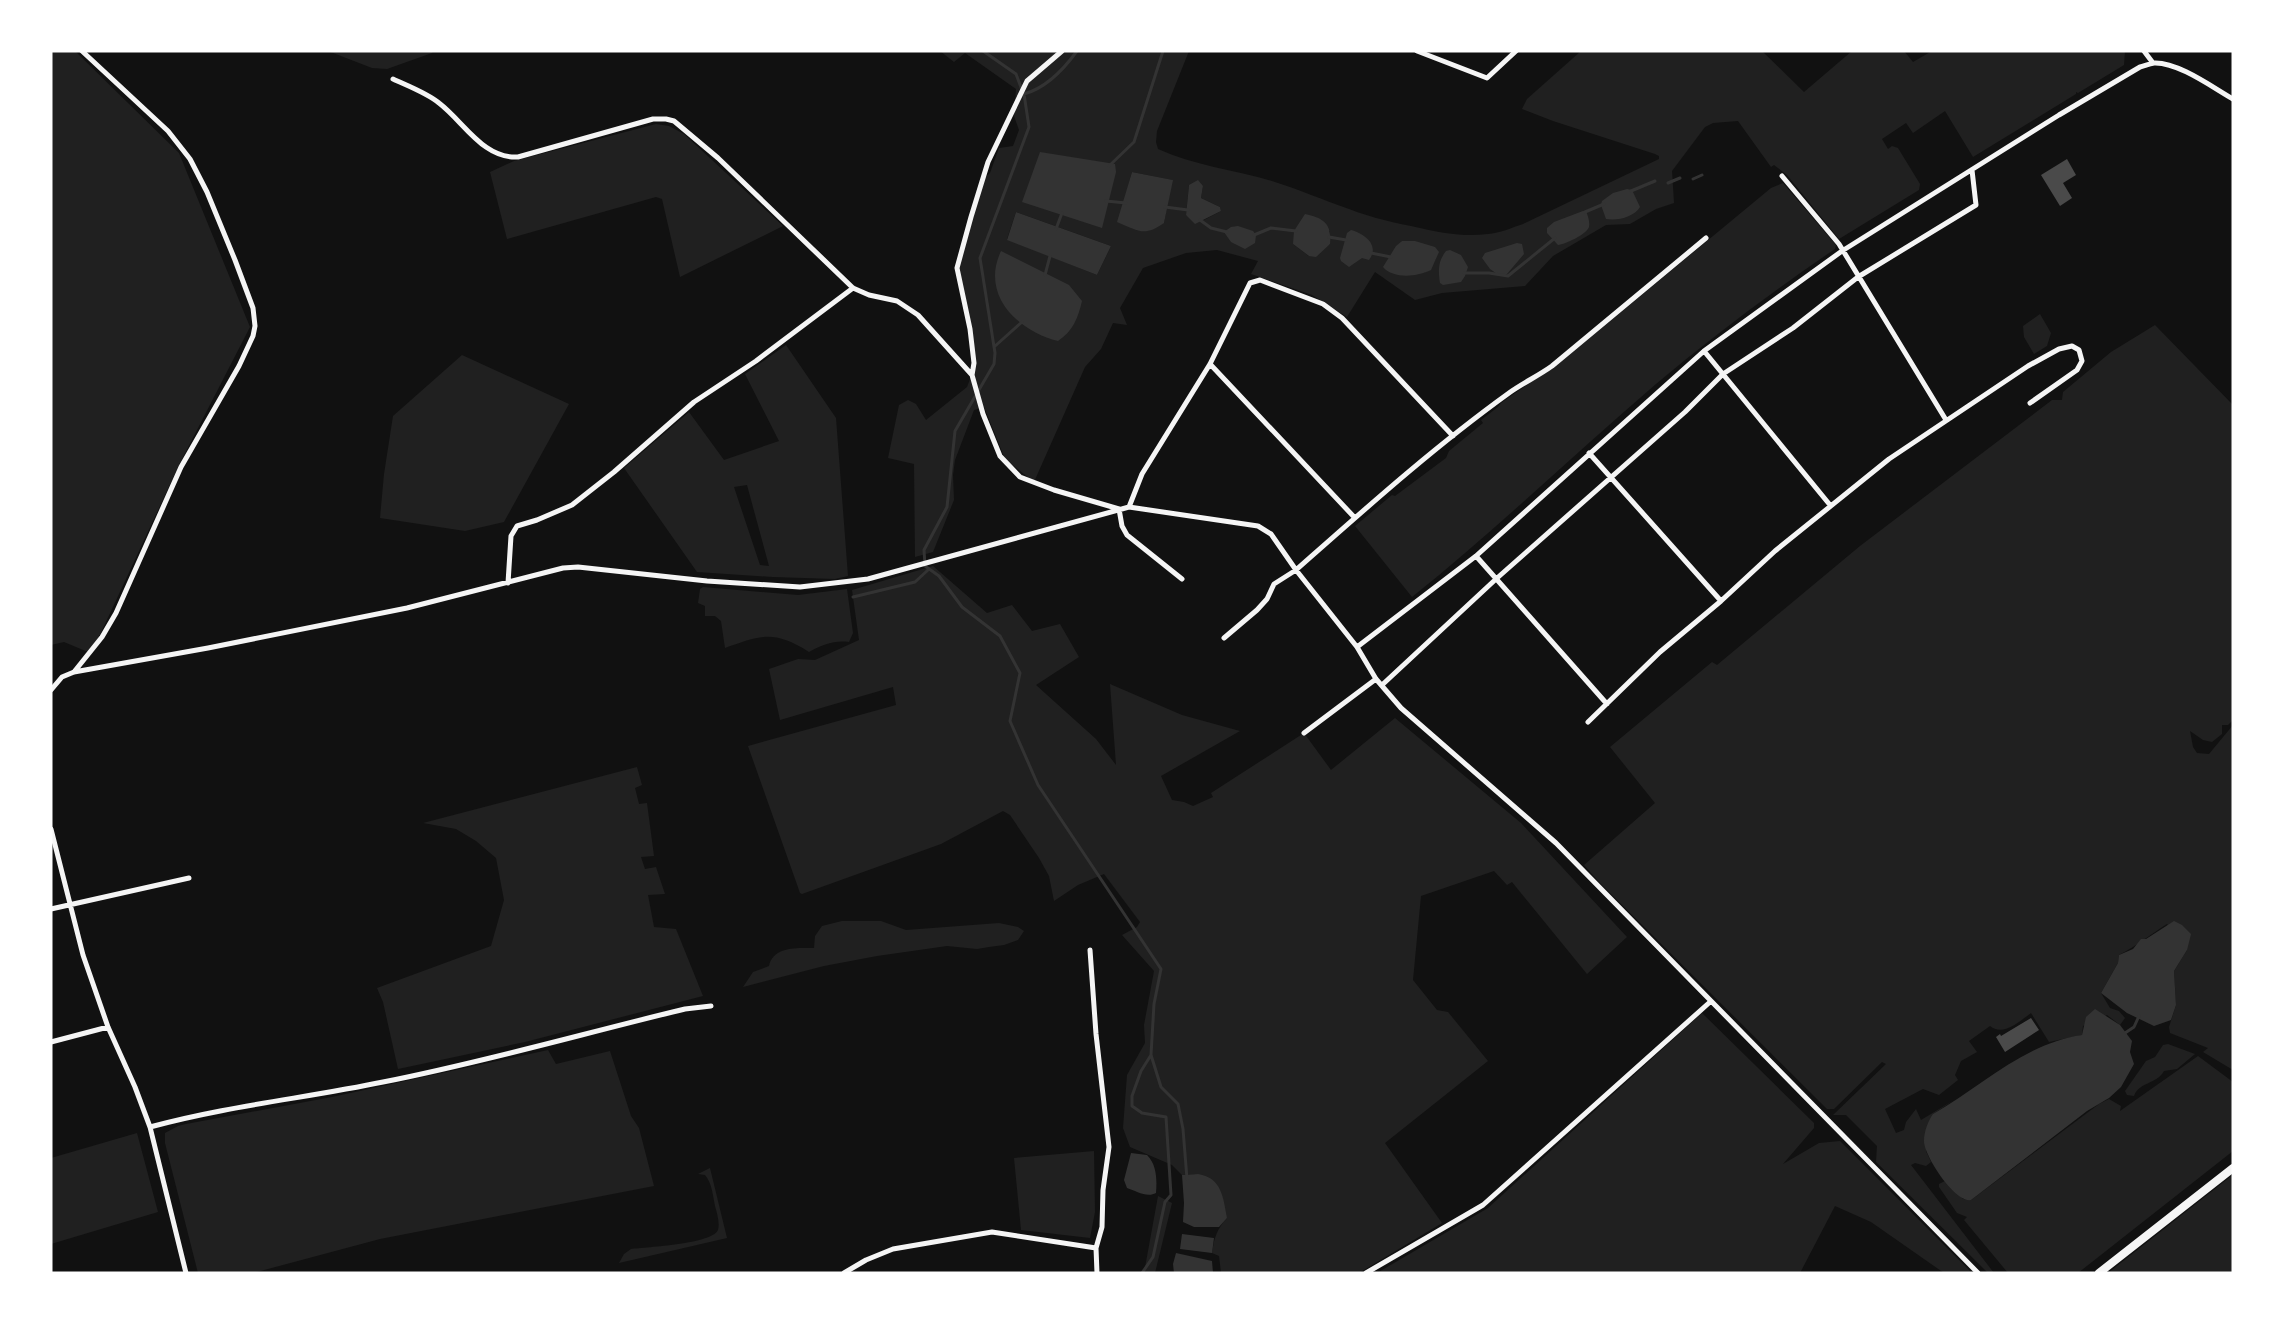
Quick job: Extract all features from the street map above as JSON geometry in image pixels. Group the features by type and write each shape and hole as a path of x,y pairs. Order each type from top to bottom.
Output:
{"main road":[{"path":"2099,1273 2233,1168"}],"street":[{"path":"74,672 102,637 116,613 181,467 239,366 253,336 255,326 253,308 235,260 207,192 189,159 168,131 82,51"},
{"path":"1062,51 1027,81 1011,112 988,162 957,268 970,329 974,363 972,375 983,414 1000,456 1020,477 1053,490 1119,509"},
{"path":"1417,51 1487,78 1516,51"},
{"path":"2144,51 2153,63"},
{"path":"1357,647 1476,556 1704,351 1842,251 2140,67 2153,63 2169,65 2233,99"},
{"path":"393,79 438,102 476,139 495,153 507,158 518,157 653,119 666,118 674,121 718,158 853,288 869,295 897,301 918,315 972,375"},
{"path":"1382,686 1496,579 1685,412 1723,375 1793,328 1858,277 1976,205 1972,170"},
{"path":"1782,176 1839,244 1946,420"},
{"path":"1224,638 1268,599 1274,584 1296,570 1453,436 1511,391 1552,366 1706,238"},
{"path":"1129,507 1142,474 1210,364 1250,283 1260,280 1323,304 1342,318 1453,436"},
{"path":"508,584 511,536 517,526 572,505 614,472 694,402 756,361 853,288"},
{"path":"1587,722 1660,652 1721,601 1775,551 1888,459 2028,366 2059,349 2072,346 2079,351 2082,361 2077,370 2030,403"},
{"path":"1704,351 1830,505"},
{"path":"1210,364 1355,518"},
{"path":"1589,453 1721,601"},
{"path":"51,690 62,677 74,672 320,627 508,584 550,570 578,567 707,581 800,587 860,581 1129,507 1258,526 1271,534 1296,570 1357,647 1376,679 1401,708 1556,843 1978,1273"},
{"path":"1119,509 1122,526 1127,535 1182,579"},
{"path":"1476,556 1607,704"},
{"path":"1304,733 1376,679"},
{"path":"51,829 83,956 108,1027 150,1126 186,1273"},
{"path":"51,909 189,878"},
{"path":"1090,950 1096,1035 1109,1147 1103,1190 1102,1227 1096,1248 1096,1273"},
{"path":"1366,1273 1483,1205 1710,1002"},
{"path":"150,1126 258,1103 313,1096 385,1082 685,1009 711,1006"},
{"path":"51,1042 108,1027"},
{"path":"844,1273 866,1260 893,1249 992,1232 1096,1248"}],"shaded area":[{"path":"51,51 75,51 179,153 250,327 180,463 98,639 88,652 64,642 51,645"},
{"path":"328,51 433,51 387,69 372,68"},
{"path":"940,51 1189,51 1157,131 1158,149 1199,163 1291,187 1375,218 1453,234 1470,235 1497,233 1523,224 1659,159 1659,156 1655,154 1522,109 1527,99 1581,51 1762,51 1804,92 1852,51 1904,51 1913,62 1932,51 2125,51 2124,65 2078,93 2076,92 1973,157 1945,111 1913,133 1906,123 1882,139 1888,149 1892,146 1898,148 1920,184 1919,190 1839,239 1787,175 1774,165 1771,167 1738,121 1713,123 1705,127 1672,171 1674,203 1656,209 1630,224 1606,225 1553,256 1525,286 1442,293 1415,300 1375,272 1347,317 1312,295 1251,274 1258,261 1217,250 1186,253 1143,268 1120,308 1127,325 1113,323 1101,349 1085,367 1034,482 1005,459 984,407 974,410 955,460 954,500 933,552 915,557 914,464 888,458 899,405 908,400 916,404 926,420 967,387 972,374 971,342 955,267 980,182 990,173 999,148 1013,146 1019,130 1014,116 1016,89 965,53 954,62","holes":["1132,172 1172,180 1164,223 1118,222","1189,185 1203,186 1201,198 1220,207 1221,211 1204,220 1186,215","1016,212 1111,246 1097,275 1007,239","1330,231 1330,244 1309,256 1293,244","1402,241 1438,252 1429,270 1424,273 1411,271 1389,257"]},
{"path":"656,124 669,126 684,134 783,226 680,277 662,199 656,197 507,239 490,172 514,161"},
{"path":"1040,152 1115,164 1116,172 1102,228 1022,202"},
{"path":"1132,172 1173,180 1164,223 1151,230 1136,230 1117,222"},
{"path":"1198,180 1203,186 1201,198 1220,207 1221,211 1195,224 1186,215 1189,185"},
{"path":"1783,183 1836,245 1835,249 1744,314 1678,366 1412,597 1355,526 1392,495 1395,496 1446,458 1449,451 1483,423 1481,420 1501,403 1597,332 1771,188"},
{"path":"1632,190 1640,207 1625,218 1606,219 1601,205 1602,201 1613,193"},
{"path":"1586,211 1589,219 1587,230 1575,239 1558,245 1547,233 1547,228 1554,222"},
{"path":"1016,212 1111,246 1097,275 1007,240"},
{"path":"1305,214 1322,220 1330,231 1330,244 1316,257 1309,256 1293,244 1294,231"},
{"path":"1238,226 1253,231 1256,235 1255,243 1245,249 1231,242 1224,232 1231,227"},
{"path":"1351,230 1366,237 1373,250 1369,260 1362,258 1349,267 1340,258 1347,233"},
{"path":"1402,241 1415,241 1435,247 1439,252 1431,270 1406,276 1393,274 1383,267 1396,246"},
{"path":"1517,243 1522,244 1524,254 1507,274 1500,276 1490,269 1482,258 1485,253"},
{"path":"1450,250 1461,255 1468,267 1461,282 1443,285 1440,283 1439,266 1443,255"},
{"path":"1001,251 1069,285 1082,301 1074,324 1058,341 1029,329 1007,309 999,296 995,282 996,267"},
{"path":"2040,314 2051,333 2047,346 2034,354 2024,337 2023,326"},
{"path":"2155,325 2233,405 2233,720 2228,725 2222,725 2222,734 2212,742 2203,740 2190,731 2193,747 2197,753 2209,754 2233,725 2233,1070 2203,1052 2208,1048 2170,1033 2169,1027 2176,1005 2174,971 2187,950 2167,924 2119,955 2118,963 2101,993 2110,1008 2119,1011 2125,1018 2120,1025 2107,1015 2083,1026 2082,1035 2049,1042 2031,1013 2006,1029 2000,1030 1990,1026 1969,1041 1977,1052 1961,1061 1955,1075 1958,1080 1939,1095 1923,1089 1885,1109 1896,1133 1904,1130 1906,1122 1916,1109 1921,1120 1954,1100 1933,1114 1926,1151 1931,1162 1926,1166 1915,1163 1911,1165 1994,1273 1988,1273 1876,1162 1877,1146 1846,1115 1833,1115 1886,1064 1882,1062 1834,1109 1827,1109 1584,865 1655,803 1610,747 1712,662 1717,665 1860,546 2052,400 2062,400 2063,392 2111,352"},
{"path":"786,345 836,418 848,576 835,579 697,572 624,468 689,412 724,460 779,441 745,374","holes":["747,485 769,566 760,565 734,487"]},
{"path":"462,355 569,404 504,522 465,531 380,518 393,416"},
{"path":"933,566 987,613 1012,605 1032,631 1060,624 1079,657 1036,685 1096,739 1116,765 1110,684 1182,715 1240,731 1161,776 1172,800 1193,806 1213,797 1211,793 1304,733 1331,770 1395,718 1521,823 1627,937 1587,974 1512,882 1507,885 1494,871 1421,896 1413,980 1437,1010 1448,1012 1488,1061 1385,1143 1442,1223 1359,1273 1221,1273 1219,1256 1212,1253 1216,1234 1227,1218 1198,1174 1182,1175 1172,1165 1130,1147 1123,1128 1127,1075 1145,1043 1144,1025 1154,971 1122,935 1137,927 1140,922 1104,874 1078,885 1054,901 1049,876 1039,858 1010,815 1003,811 941,844 800,893 748,746 896,705 893,687 780,720 769,669 798,659 815,660 859,640 852,590"},
{"path":"703,587 798,595 847,589 853,633 849,642 828,644 809,652 786,640 767,637 748,640 725,648 721,621 715,616 705,616 705,606 698,603 700,589"},
{"path":"637,767 642,785 635,788 639,804 647,803 654,856 641,857 645,869 656,867 665,894 648,895 654,927 676,929 703,996 525,1042 398,1069 383,1002 377,988 491,946 504,900 496,858 476,841 456,829 423,823"},
{"path":"842,921 881,921 906,930 999,923 1018,927 1024,931 1018,940 1004,945 977,949 947,946 877,956 824,966 743,987 753,972 769,966 775,955 787,950 814,948 815,936 822,926"},
{"path":"2174,921 2191,934 2187,950 2174,971 2176,1005 2171,1020 2154,1026 2127,1013 2101,993 2118,963 2119,955 2133,949 2141,939 2146,939"},
{"path":"2095,1009 2120,1025 2132,1041 2130,1052 2134,1064 2121,1087 1971,1200 1964,1199 1957,1194 1935,1167 1925,1148 1925,1134 1933,1114 2022,1056 2061,1040 2082,1035 2086,1017"},
{"path":"1702,1013 1814,1123 1814,1128 1783,1164 1819,1143 1840,1141 1972,1273 1944,1273 1871,1222 1835,1206 1800,1273 1377,1273 1488,1208"},
{"path":"2168,1044 2195,1054 2177,1069 2164,1071 2136,1091 2134,1096 2127,1095 2125,1091 2146,1061 2155,1057 2163,1045"},
{"path":"548,1050 556,1064 610,1051 631,1116 639,1128 654,1186 380,1239 253,1273 198,1273 165,1143 165,1133 186,1124 332,1097"},
{"path":"2198,1056 2233,1082 2233,1151 2078,1273 2008,1273 1964,1220 1967,1217 1957,1213 1939,1187 1939,1184 1945,1181 1963,1199 1971,1200 2099,1104 2109,1099 2121,1106 2120,1111"},
{"path":"137,1133 158,1212 51,1244 51,1158"},
{"path":"1094,1151 1095,1212 1090,1238 1021,1230 1014,1158"},
{"path":"1131,1153 1147,1155 1153,1163 1156,1173 1156,1193 1145,1194 1127,1188 1124,1180"},
{"path":"710,1168 727,1238 619,1263 624,1254 631,1249 692,1242 713,1235 718,1230 719,1224 711,1186 705,1175 698,1174"},
{"path":"1198,1174 1212,1180 1220,1190 1227,1218 1219,1227 1194,1227 1183,1222 1182,1175"},
{"path":"2233,1175 2233,1273 2108,1273 2230,1177"},
{"path":"1158,1196 1172,1203 1155,1273 1144,1273"},
{"path":"1182,1234 1214,1238 1212,1253 1180,1249"},
{"path":"1176,1253 1212,1261 1213,1273 1174,1273 1173,1264"}],"building":[{"path":"2067,159 2076,175 2063,183 2072,198 2060,206 2041,175"},
{"path":"2031,1018 2039,1030 2005,1052 1996,1037"}],"waterway":[{"path":"983,51 1016,74 1022,90"},
{"path":"1077,51 1054,77 1024,94 1029,127 980,258 995,353 994,364 955,431 947,507 924,550 925,566 939,576 962,607 1000,636 1020,673 1010,721 1038,785 1161,969 1154,1004 1151,1055 1141,1071 1132,1096 1132,1106 1142,1113 1166,1117 1171,1195 1165,1202 1153,1257 1142,1273"},
{"path":"1109,166 1134,142 1163,51"},
{"path":"1693,179 1702,175"},
{"path":"1668,183 1680,178"},
{"path":"1631,191 1655,181"},
{"path":"1106,201 1126,203"},
{"path":"1585,212 1604,204"},
{"path":"1165,207 1188,210"},
{"path":"1056,229 1062,213"},
{"path":"1200,220 1211,228 1227,232"},
{"path":"1254,235 1271,228 1296,231"},
{"path":"1329,237 1346,240"},
{"path":"1464,273 1508,276 1555,238"},
{"path":"1371,253 1391,257"},
{"path":"1045,275 1050,256"},
{"path":"994,347 1022,322"},
{"path":"853,597 915,582 928,570"},
{"path":"2125,1033 2134,1027 2139,1016"},
{"path":"1151,1055 1161,1087 1178,1104 1183,1129 1187,1179"}]}
